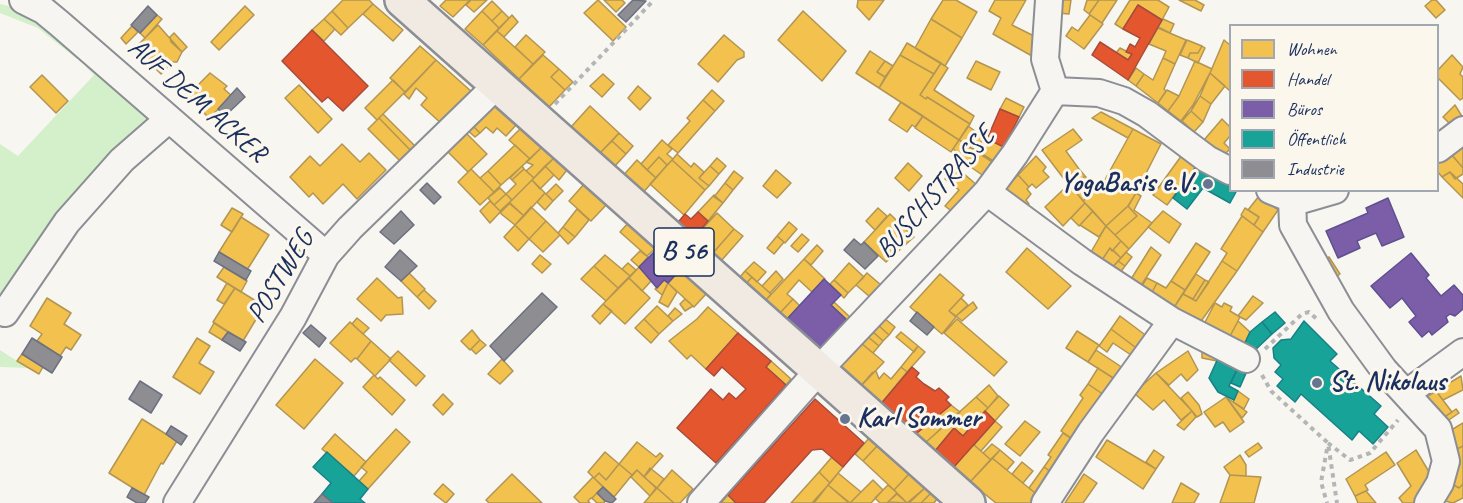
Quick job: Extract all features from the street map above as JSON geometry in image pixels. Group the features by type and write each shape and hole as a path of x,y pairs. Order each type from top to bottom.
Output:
{"main road":[{"name":"B 56","path":"402,0 968,503"}],"street":[{"name":"AUF DEM ACKER","path":"23,0 43,10 60,24 326,255"},
{"path":"1049,0 1045,59 1055,91 1099,93 1124,101 1147,114 1181,141 1229,170"},
{"name":"POSTWEG","path":"177,503 287,327 326,255 350,228 497,85"},
{"name":"BUSCHSTRASSE","path":"701,503 818,372 987,192 1015,154 1055,91"},
{"path":"5,313 67,222 122,160 169,118"},
{"path":"1439,148 1463,130"},
{"path":"987,192 1082,262 1166,314 1172,321 1256,360"},
{"path":"1281,195 1304,199 1328,192"},
{"path":"1281,195 1293,225 1341,311 1384,370 1405,404 1438,429 1444,447 1444,472 1428,503"},
{"path":"1045,503 1091,432 1172,321"},
{"path":"1405,404 1463,352"}],"path":[{"path":"538,121 654,0"},
{"path":"1326,327 1309,312 1302,314 1279,334 1256,360 1271,391 1350,460 1370,453 1405,404"},
{"path":"1327,503 1321,482 1328,443"},
{"path":"1328,443 1337,503"}],"green space":[{"path":"0,4 24,10 79,56 77,59 38,28 0,13"},
{"path":"90,64 152,120 0,304 0,144 18,156 94,75 86,67"},
{"path":"0,350 28,368 0,367"}],"building: Wohnen":[{"path":"343,0 369,0 373,4 348,28 332,11"},
{"path":"446,0 470,0 453,17 440,6"},
{"path":"471,0 487,0 474,12 466,5"},
{"path":"598,0 626,27 613,41 584,13"},
{"path":"604,0 622,0 625,3 616,12"},
{"path":"858,0 884,0 869,20 857,7"},
{"path":"943,0 956,0 977,12 962,38 931,19"},
{"path":"995,0 1026,0 1012,25 1034,36 1032,56 993,34 1001,18 989,11"},
{"path":"1060,0 1071,0 1069,14 1058,13"},
{"path":"1087,0 1099,0 1089,14 1084,10"},
{"path":"1099,0 1117,0 1102,23 1089,14"},
{"path":"1130,0 1158,0 1169,7 1162,20 1138,5 1123,29 1115,24"},
{"path":"1179,0 1195,0 1204,5 1201,11"},
{"path":"1432,0 1436,0 1445,10 1436,18 1425,6"},
{"path":"492,1 502,11 492,21 482,11"},
{"path":"373,4 403,30 393,41 363,14"},
{"path":"245,6 254,15 219,50 211,42"},
{"path":"332,11 348,28 341,35 324,19"},
{"path":"482,11 499,28 483,45 465,29"},
{"path":"502,11 509,18 499,28 492,21"},
{"path":"803,11 846,51 822,81 778,40"},
{"path":"157,15 162,19 145,38 140,33"},
{"path":"512,15 518,22 504,37 497,31"},
{"path":"1090,15 1103,24 1084,49 1066,36 1072,27 1078,31"},
{"path":"324,19 335,29 324,41 312,30"},
{"path":"931,19 962,38 945,66 915,48"},
{"path":"1163,19 1174,24 1170,33 1158,27"},
{"path":"158,25 182,52 177,62 172,62 161,74 135,48"},
{"path":"132,26 138,32 126,44 121,38"},
{"path":"1158,28 1186,40 1175,64 1163,58 1166,51 1149,44"},
{"path":"497,31 533,64 519,79 483,45"},
{"path":"174,33 187,47 182,52 171,42 170,37"},
{"path":"526,35 545,52 533,64 515,47"},
{"path":"724,35 744,52 744,57 737,60 718,82 698,64"},
{"path":"1187,40 1202,46 1198,53 1190,53 1188,58 1180,55"},
{"path":"1224,40 1229,44 1229,90 1210,73"},
{"path":"907,43 941,63 934,74 900,55"},
{"path":"420,46 436,60 405,92 390,78"},
{"path":"1202,46 1205,48 1198,63 1188,58 1190,53 1198,53"},
{"path":"1120,48 1132,54 1128,60 1116,53"},
{"path":"870,51 885,61 877,72 885,77 879,88 856,73"},
{"path":"543,55 559,69 551,77 565,90 549,107 519,79"},
{"path":"900,55 934,74 920,95 970,124 959,140 879,88"},
{"path":"1452,55 1463,67 1460,74 1463,77 1463,98 1460,100 1439,79 1439,69"},
{"path":"1163,58 1175,64 1164,89 1166,91 1158,103 1136,86 1144,74 1153,80"},
{"path":"436,60 472,92 443,125 421,105 427,98 416,88 409,99 404,94"},
{"path":"885,61 893,66 885,77 877,72"},
{"path":"976,61 1000,72 991,90 967,78"},
{"path":"1195,61 1212,69 1193,105 1181,121 1168,111 1179,96"},
{"path":"941,63 948,68 934,90 974,116 970,124 920,95"},
{"path":"1136,68 1144,74 1136,86 1128,80"},
{"path":"559,69 573,82 565,90 551,77"},
{"path":"210,73 227,86 224,89 232,96 209,118 187,96"},
{"path":"1210,73 1225,86 1211,104 1200,96"},
{"path":"603,74 614,84 602,97 590,86"},
{"path":"42,75 68,101 56,113 30,87"},
{"path":"393,80 405,92 377,120 365,108"},
{"path":"299,85 332,119 318,133 285,98"},
{"path":"638,86 651,98 640,110 628,98"},
{"path":"712,90 724,101 715,111 703,100"},
{"path":"1167,90 1179,96 1168,111 1158,103"},
{"path":"1200,96 1211,104 1203,122 1191,111"},
{"path":"1006,98 1024,107 1019,117 1000,109"},
{"path":"703,100 715,111 678,153 668,145 690,121 687,118"},
{"path":"901,102 923,116 915,127 912,125 907,132 889,120"},
{"path":"493,103 517,124 506,136 497,128 493,133 486,127 480,133 471,124"},
{"path":"1455,105 1463,118 1452,126 1443,117"},
{"path":"590,106 619,133 600,153 571,127"},
{"path":"1191,111 1203,122 1194,132 1182,121"},
{"path":"1101,112 1133,129 1128,138 1092,118"},
{"path":"383,114 419,150 415,155 379,118"},
{"path":"923,116 959,140 951,152 915,128"},
{"path":"379,118 415,155 404,165 368,129"},
{"path":"1222,119 1229,126 1229,137 1224,143 1229,150 1223,156 1204,140"},
{"path":"471,124 480,133 475,137 466,129"},
{"path":"968,126 975,131 966,144 959,140"},
{"path":"521,128 542,147 530,159 509,140"},
{"path":"1073,129 1082,140 1066,151 1079,169 1064,179 1042,150"},
{"path":"1133,129 1161,144 1137,191 1107,176"},
{"path":"464,131 487,154 468,172 445,149"},
{"path":"975,131 984,137 976,150 966,144"},
{"path":"619,133 633,146 626,154 612,141"},
{"path":"984,137 1004,147 995,162 976,150"},
{"path":"662,140 672,149 667,154 673,159 667,165 659,157 647,170 641,164"},
{"path":"959,140 966,145 960,154 953,149"},
{"path":"612,141 626,154 614,167 600,153"},
{"path":"342,144 360,162 369,153 386,170 357,199 343,184 323,204 313,193 309,197 290,177 310,156 320,166"},
{"path":"515,145 530,159 501,185 488,171"},
{"path":"966,145 994,163 985,177 958,158"},
{"path":"1463,145 1463,168 1451,154"},
{"path":"542,147 554,158 534,178 526,171 533,165 526,162"},
{"path":"677,154 691,167 694,163 704,172 699,178 709,186 705,190 672,160"},
{"path":"1451,154 1463,168 1463,174 1455,179 1450,172 1442,177 1439,173 1439,161"},
{"path":"1182,155 1198,164 1167,205 1153,195"},
{"path":"1036,156 1046,167 1043,171 1049,177 1036,188 1032,184 1029,187 1018,175"},
{"path":"659,157 667,165 656,178 647,170"},
{"path":"554,158 567,170 559,180 545,166"},
{"path":"717,158 726,166 719,174 710,166"},
{"path":"637,160 656,178 640,196 621,178"},
{"path":"672,160 705,190 684,215 650,184"},
{"path":"908,163 922,176 909,191 895,178"},
{"path":"522,166 524,169 512,180 510,178"},
{"path":"545,166 554,175 540,189 532,180"},
{"path":"710,166 719,174 709,186 699,178"},
{"path":"955,166 979,187 955,214 945,206 959,190 945,179"},
{"path":"471,169 494,192 480,205 458,182"},
{"path":"524,169 534,178 512,200 506,194 516,184 512,180"},
{"path":"1079,169 1085,176 1072,187 1064,179"},
{"path":"776,170 791,183 777,198 763,186"},
{"path":"488,171 501,185 494,192 480,178"},
{"path":"734,171 743,178 733,190 725,183"},
{"path":"1450,172 1463,184 1463,198 1442,177"},
{"path":"1018,175 1029,187 1027,189 1031,194 1026,200 1029,204 1021,212 1000,193"},
{"path":"1085,176 1097,189 1083,201 1072,187"},
{"path":"1107,176 1137,191 1129,205 1106,226 1083,201 1097,189 1099,192"},
{"path":"532,180 545,193 524,216 509,203"},
{"path":"585,183 608,203 591,221 569,201"},
{"path":"725,183 733,190 723,203 714,197"},
{"path":"556,184 563,191 553,201 546,194"},
{"path":"1069,184 1085,203 1063,226 1045,207"},
{"path":"500,188 506,194 494,205 488,198"},
{"path":"545,193 553,201 545,210 537,202"},
{"path":"1136,193 1141,196 1134,210 1152,223 1129,249 1115,235 1137,216 1128,206"},
{"path":"506,194 512,200 500,211 494,205"},
{"path":"714,195 723,203 708,221 698,212"},
{"path":"1259,196 1278,210 1263,232 1254,225 1259,217 1248,210"},
{"path":"490,201 500,211 503,209 490,223 480,211"},
{"path":"510,203 524,216 515,225 500,213"},
{"path":"1085,203 1093,211 1079,226 1071,218"},
{"path":"1128,206 1137,216 1115,235 1106,226"},
{"path":"531,207 546,221 529,239 515,225"},
{"path":"232,208 243,214 232,232 221,225"},
{"path":"878,208 887,216 875,230 866,221"},
{"path":"1245,208 1259,217 1254,225 1241,215"},
{"path":"577,209 589,220 575,237 563,227"},
{"path":"1093,211 1106,226 1099,237 1080,225"},
{"path":"1163,211 1181,224 1169,243 1148,227"},
{"path":"717,213 734,229 713,253 695,237"},
{"path":"890,214 914,237 886,262 864,242"},
{"path":"1242,216 1263,232 1237,271 1222,261 1227,253 1221,249"},
{"path":"241,217 269,235 247,270 219,252"},
{"path":"546,221 560,235 543,252 529,239"},
{"path":"630,221 658,246 647,256 620,232"},
{"path":"789,222 797,229 785,243 777,236"},
{"path":"515,225 529,239 518,251 504,237"},
{"path":"1106,226 1121,241 1112,251 1110,248 1098,266 1087,259"},
{"path":"563,227 575,237 568,244 558,233"},
{"path":"734,229 743,236 721,261 713,253"},
{"path":"802,234 809,240 798,252 791,246"},
{"path":"777,236 784,242 774,254 767,248"},
{"path":"1121,241 1129,249 1121,258 1113,250"},
{"path":"1196,243 1210,252 1185,290 1171,281"},
{"path":"817,245 823,251 811,265 804,259"},
{"path":"1151,247 1161,255 1138,290 1128,284"},
{"path":"1027,248 1071,286 1048,309 1006,272"},
{"path":"1110,248 1121,258 1111,269 1100,263"},
{"path":"640,251 648,257 639,267 631,260"},
{"path":"1126,252 1132,257 1125,266 1118,261"},
{"path":"540,255 551,264 542,273 532,264"},
{"path":"605,255 630,276 618,288 594,266"},
{"path":"1329,257 1340,274 1330,281 1319,263"},
{"path":"804,259 825,279 812,292 799,280 787,294 793,299 779,314 765,301"},
{"path":"1118,261 1125,266 1117,277 1108,272"},
{"path":"1222,261 1237,271 1199,324 1173,309 1183,294 1196,301"},
{"path":"754,262 766,272 757,282 745,271"},
{"path":"628,263 636,270 630,276 622,269"},
{"path":"849,263 864,277 848,293 834,280"},
{"path":"594,266 618,288 606,301 581,279"},
{"path":"224,267 247,281 241,292 217,277"},
{"path":"639,267 652,280 642,291 629,278"},
{"path":"681,269 707,293 694,307 668,283"},
{"path":"745,271 752,277 742,288 735,283"},
{"path":"776,271 783,279 770,293 762,286"},
{"path":"409,273 425,289 417,297 401,281"},
{"path":"867,273 881,285 870,297 856,285"},
{"path":"940,274 964,295 949,311 956,317 942,334 910,307"},
{"path":"1196,274 1205,280 1193,299 1183,294"},
{"path":"752,277 771,294 761,306 742,288"},
{"path":"377,278 398,298 402,297 403,314 386,315 381,321 357,299"},
{"path":"629,278 650,298 625,324 603,304"},
{"path":"1147,278 1157,283 1150,296 1139,290"},
{"path":"664,280 668,283 662,295 655,289"},
{"path":"834,280 848,293 844,298 830,284"},
{"path":"1205,280 1209,282 1196,301 1193,299"},
{"path":"1171,281 1185,290 1173,309 1150,296 1157,283 1166,288"},
{"path":"227,283 235,288 224,304 217,300"},
{"path":"668,283 677,292 668,307 659,302"},
{"path":"235,288 264,306 243,341 213,322"},
{"path":"424,290 436,301 429,309 417,297"},
{"path":"1253,296 1263,303 1246,320 1238,316"},
{"path":"47,298 71,313 64,324 81,335 71,350 66,347 60,356 37,341 42,334 30,326"},
{"path":"961,298 968,305 956,316 949,311"},
{"path":"685,299 693,306 685,311 680,304"},
{"path":"793,299 800,306 786,320 779,314"},
{"path":"834,302 851,318 848,321 831,305"},
{"path":"973,302 977,308 962,321 956,316"},
{"path":"1215,303 1222,307 1224,303 1232,307 1230,311 1240,317 1228,340 1203,326"},
{"path":"603,304 612,311 600,324 592,316"},
{"path":"657,306 673,321 659,334 644,319"},
{"path":"708,307 738,333 706,369 691,355 687,359 669,341 697,319"},
{"path":"675,308 682,314 673,321 668,316"},
{"path":"1120,316 1148,337 1139,350 1111,329"},
{"path":"357,318 369,328 363,334 352,324"},
{"path":"884,318 895,327 889,335 878,325"},
{"path":"644,319 659,334 651,343 635,328"},
{"path":"957,319 1007,362 994,376 944,333"},
{"path":"1238,321 1250,332 1243,347 1228,340"},
{"path":"350,322 371,341 357,359 351,362 330,343"},
{"path":"214,323 228,332 222,340 209,332"},
{"path":"878,325 889,335 883,341 872,331"},
{"path":"1111,329 1139,350 1134,357 1113,343 1107,352 1099,346"},
{"path":"472,330 480,340 470,350 461,341"},
{"path":"872,331 883,341 879,346 867,336"},
{"path":"1077,331 1099,345 1088,362 1066,348"},
{"path":"901,332 918,346 914,352 896,337"},
{"path":"867,336 879,346 873,353 861,343"},
{"path":"197,338 210,346 199,363 214,372 200,394 173,377"},
{"path":"480,340 486,345 476,354 471,349"},
{"path":"371,341 391,359 375,376 357,359"},
{"path":"861,343 884,362 859,388 837,369"},
{"path":"918,346 925,352 907,372 901,367"},
{"path":"1096,350 1126,370 1118,381 1088,362"},
{"path":"398,351 425,376 416,386 389,360"},
{"path":"1188,351 1198,370 1187,381 1181,374 1169,385 1156,373"},
{"path":"1202,351 1219,356 1217,361 1202,358"},
{"path":"22,354 43,367 39,374 17,361"},
{"path":"315,359 343,383 304,429 276,405"},
{"path":"502,359 513,371 500,384 488,374"},
{"path":"771,361 791,379 786,385 766,367"},
{"path":"901,367 907,372 879,406 859,388 876,371 879,379 884,373 891,379"},
{"path":"1098,368 1117,381 1107,397 1088,384"},
{"path":"1156,373 1192,411 1181,420 1164,400 1153,410 1134,393"},
{"path":"374,375 378,379 380,377 405,400 392,415 363,387"},
{"path":"1461,376 1463,390 1443,400 1436,391"},
{"path":"1088,384 1107,397 1077,442 1061,431 1083,398 1080,395"},
{"path":"989,385 998,396 988,408 976,397"},
{"path":"1238,391 1249,399 1244,409 1233,402"},
{"path":"1436,391 1452,412 1440,420 1424,399"},
{"path":"1188,392 1199,405 1202,414 1197,417 1181,398"},
{"path":"443,394 453,404 443,415 433,405"},
{"path":"999,396 1009,405 995,421 985,411"},
{"path":"976,397 988,408 963,436 954,428 935,451 925,443"},
{"path":"1226,397 1244,422 1230,432 1223,422 1215,427 1204,412"},
{"path":"1226,397 1247,412 1242,418"},
{"path":"951,405 960,412 925,443 914,433"},
{"path":"1456,409 1459,413 1443,424 1440,420"},
{"path":"1192,411 1196,417 1184,430 1177,425"},
{"path":"142,419 177,441 163,464 161,463 144,495 109,473"},
{"path":"995,421 1002,427 981,451 974,445"},
{"path":"1025,421 1040,432 1020,456 1005,444"},
{"path":"1463,423 1463,446 1457,449 1448,432"},
{"path":"396,429 410,442 368,489 359,481 367,472 361,467"},
{"path":"1063,433 1077,442 1055,475 1044,467 1051,457 1048,455"},
{"path":"335,434 366,462 354,476 322,449"},
{"path":"871,436 879,444 863,461 855,454"},
{"path":"1107,440 1156,469 1143,489 1096,457"},
{"path":"637,442 656,457 660,453 663,456 644,477 637,470 632,475 619,464"},
{"path":"1258,443 1262,448 1249,457 1245,452"},
{"path":"879,444 911,472 894,490 863,461"},
{"path":"973,444 991,460 970,482 953,468"},
{"path":"992,444 1000,450 991,460 983,453"},
{"path":"1463,446 1463,484 1459,488 1447,481 1460,465 1457,449"},
{"path":"1000,450 1014,462 1007,470 992,458"},
{"path":"1154,450 1164,457 1156,469 1146,462"},
{"path":"1416,450 1435,482 1420,503 1403,503 1399,498 1411,486 1397,463"},
{"path":"605,452 619,464 606,480 599,473 594,478 588,472"},
{"path":"1386,452 1395,465 1365,485 1368,490 1355,496 1346,479"},
{"path":"1240,455 1246,465 1246,476 1230,475 1224,467"},
{"path":"832,457 843,467 830,483 819,472"},
{"path":"992,458 1040,497 1036,503 996,503 970,482"},
{"path":"1022,462 1033,471 1023,483 1012,474"},
{"path":"619,464 632,475 614,497 594,478 599,473 606,480"},
{"path":"1044,467 1055,475 1040,497 1029,488"},
{"path":"650,468 664,479 657,488 644,477"},
{"path":"637,470 656,488 650,496 631,477"},
{"path":"672,470 693,489 680,503 674,503 657,488"},
{"path":"819,472 830,483 812,503 791,503"},
{"path":"911,472 926,487 907,503 894,490"},
{"path":"838,473 861,492 850,503 828,485"},
{"path":"512,474 542,503 489,503 486,500"},
{"path":"1084,474 1097,483 1083,503 1065,503"},
{"path":"1230,475 1261,477 1254,503 1220,503"},
{"path":"593,477 603,487 592,498 594,500 591,498 588,501 590,503 580,503 574,497"},
{"path":"873,480 883,490 871,503 850,503"},
{"path":"1447,481 1459,488 1463,484 1463,498 1453,503 1437,499"},
{"path":"1181,483 1199,494 1194,503 1172,503"},
{"path":"443,484 454,494 446,503 434,494"},
{"path":"828,485 849,503 814,503"},
{"path":"888,485 897,493 887,503 880,503 875,498"},
{"path":"926,487 932,492 921,503 909,503"},
{"path":"657,488 674,503 644,503"},
{"path":"1366,491 1376,503 1358,503 1355,496"},
{"path":"597,493 605,501 604,503 597,503 592,498"},
{"path":"931,493 937,499 934,503 921,503"},
{"path":"897,494 907,503 888,502"},
{"path":"728,495 736,503 721,503"}],"building: Handel":[{"path":"1138,5 1162,20 1128,80 1092,55 1100,42 1128,60 1132,54 1126,52 1130,44 1135,47 1140,38 1123,29"},
{"path":"312,30 368,86 343,111 328,97 322,102 282,61"},
{"path":"1000,109 1019,117 1004,147 987,139"},
{"path":"698,212 708,221 690,242 674,227 685,214 691,219"},
{"path":"738,333 771,361 766,367 786,385 716,463 677,428 711,389 723,400 729,393 736,399 746,389 722,367 714,376 706,369"},
{"path":"912,367 919,373 916,377 935,391 939,388 949,397 946,400 951,405 917,433 914,433 905,423 880,405"},
{"path":"815,399 864,443 843,467 822,449 812,450 764,503 736,503 728,495"},
{"path":"985,411 995,421 953,468 935,451 954,428 963,436"}],"building: Büros":[{"path":"1388,198 1404,237 1382,246 1376,233 1357,241 1360,248 1338,258 1326,231 1368,213 1366,208"},
{"path":"658,248 681,269 668,283 664,280 657,288 639,267"},
{"path":"1411,253 1429,275 1426,278 1441,296 1454,285 1463,295 1463,309 1455,316 1450,314 1446,317 1448,322 1432,335 1429,331 1422,337 1409,322 1416,316 1402,298 1390,308 1371,286"},
{"path":"824,279 841,295 831,305 848,321 823,348 816,348 786,320"}],"building: Öffentlich":[{"path":"1198,164 1229,181 1229,192 1236,192 1230,203 1203,188 1187,209 1173,198"},
{"path":"1275,312 1285,323 1272,334 1262,322"},
{"name":"St. Nikolaus","path":"1304,321 1337,354 1330,361 1381,406 1374,414 1388,427 1373,444 1359,431 1352,440 1301,394 1295,402 1277,386 1283,379 1275,372 1281,365 1274,358 1273,348 1281,340 1291,339"},
{"path":"1262,322 1272,334 1252,353 1243,347 1250,332"},
{"path":"1219,356 1239,365 1229,386 1238,391 1234,400 1218,392 1209,378"},
{"path":"1239,365 1247,371 1240,387 1231,383"},
{"path":"327,452 368,489 360,499 365,503 333,503 322,494 331,483 313,467"}],"building: Industrie":[{"path":"633,0 646,1 626,22 618,15"},
{"path":"148,6 157,15 140,33 131,25"},
{"path":"237,88 245,97 225,116 218,109"},
{"path":"427,183 441,197 434,204 420,190"},
{"path":"401,211 414,225 394,244 380,232"},
{"path":"854,239 861,245 864,242 878,256 865,269 844,250"},
{"path":"400,250 417,266 401,281 385,267"},
{"path":"219,252 251,271 246,280 214,261"},
{"path":"542,293 557,307 504,361 490,346"},
{"path":"917,312 934,327 927,335 910,321"},
{"path":"311,325 326,338 319,347 303,333"},
{"path":"228,332 246,342 240,351 222,340"},
{"path":"32,338 62,357 52,373 22,354"},
{"path":"140,381 162,395 151,413 129,399"},
{"path":"171,426 187,436 181,445 166,434"},
{"path":"603,487 616,499 612,503 605,501 597,493"},
{"path":"132,488 149,497 145,503 137,503 127,497"},
{"path":"322,494 333,503 314,503"}],"place":[{"name":"YogaBasis e.V.","path":"1208,184"},
{"name":"St. Nikolaus","path":"1317,383"},
{"name":"Karl Sommer","path":"845,419"}]}
